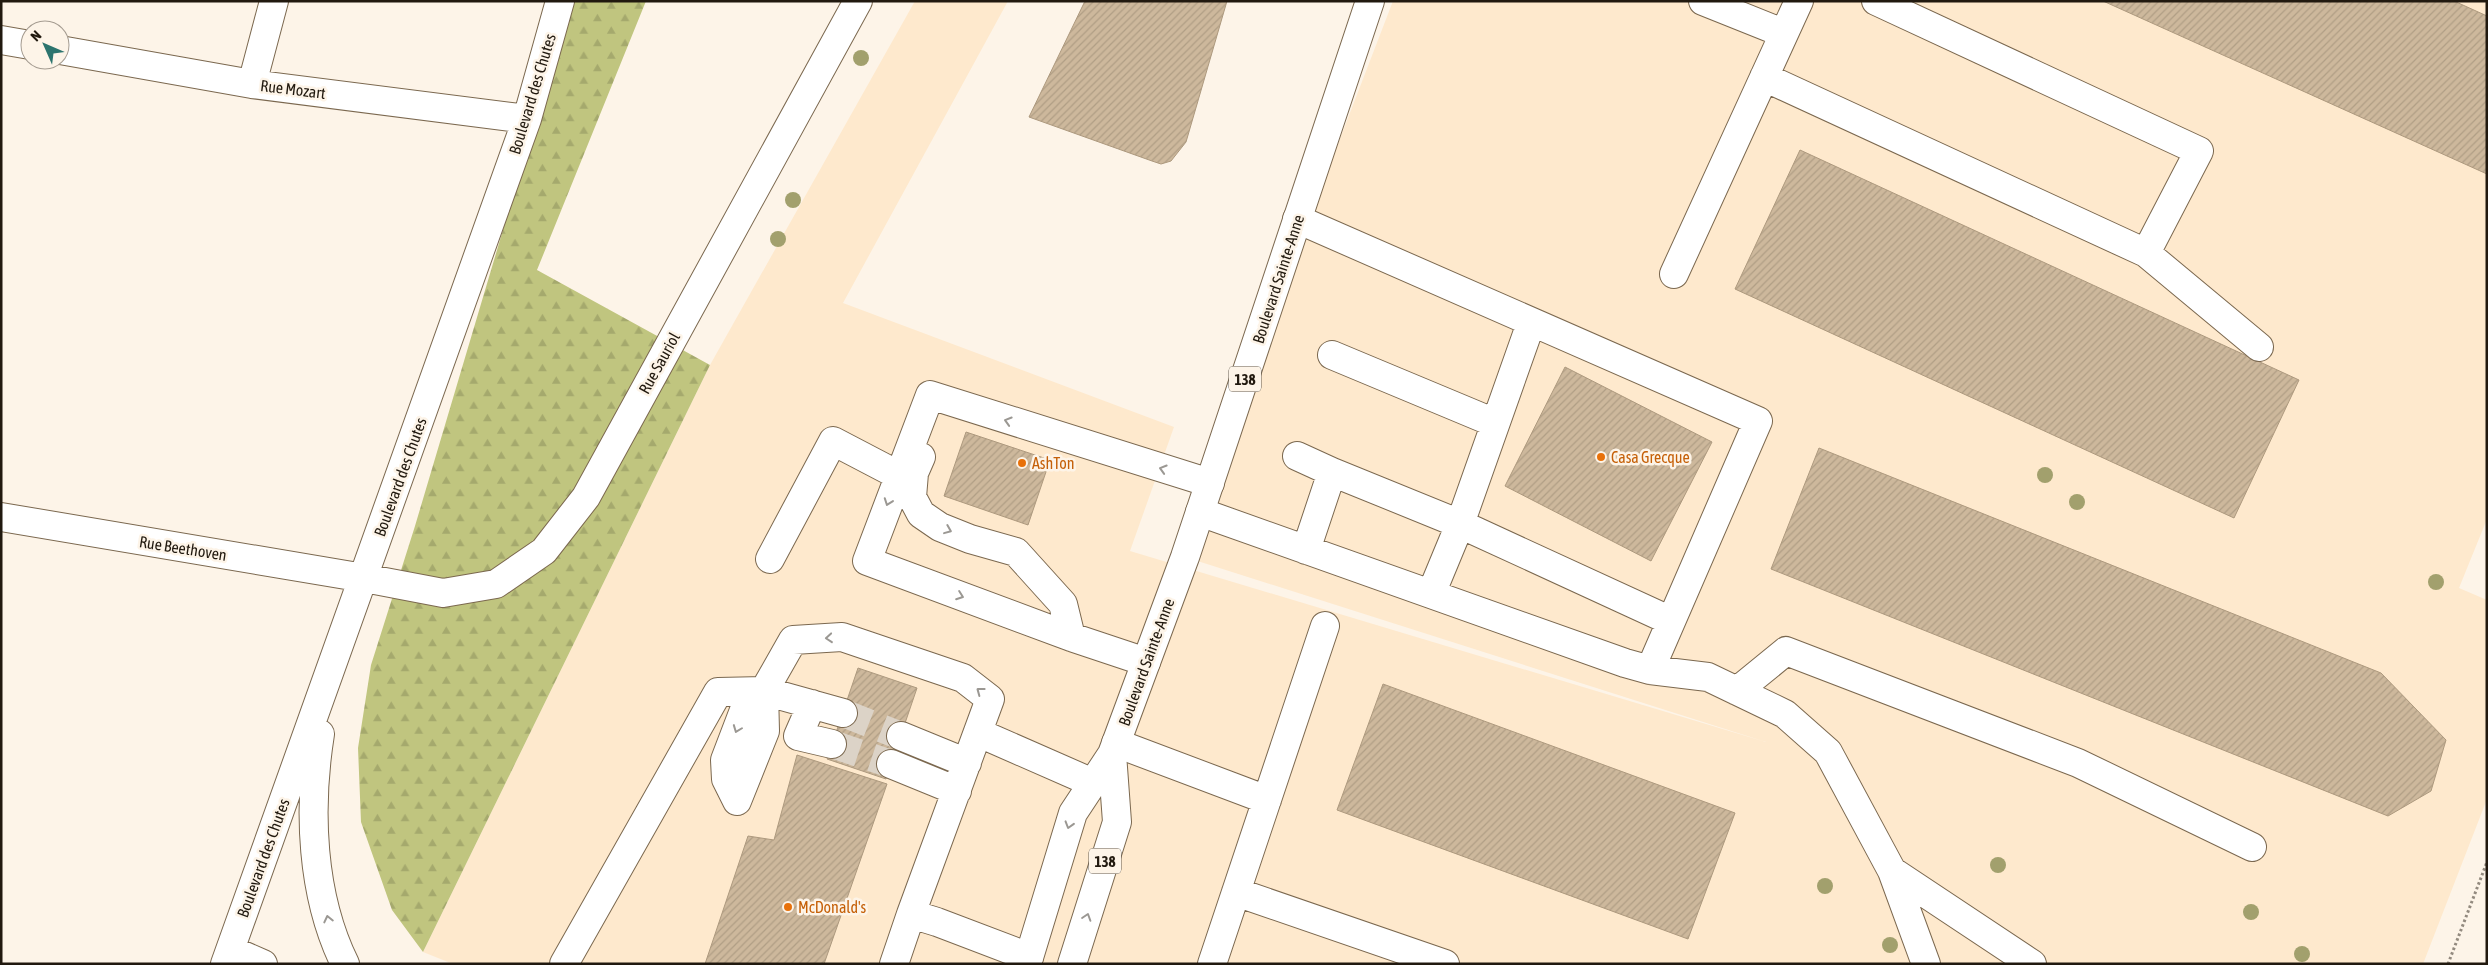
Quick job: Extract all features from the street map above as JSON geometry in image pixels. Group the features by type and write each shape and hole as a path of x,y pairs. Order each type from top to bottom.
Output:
{"street":[{"path":"252,84 274,1"},
{"name":"Boulevard des Chutes","path":"263,964 228,957 527,119 560,1"},
{"name":"Rue Sauriol","path":"364,578 443,593 496,584 544,551 586,497 858,1"},
{"name":"Boulevard Sainte-Anne","path":"1028,960 1073,814 1114,749 1200,512 1370,1"},
{"path":"1703,1 1783,33"},
{"path":"1674,274 1799,1"},
{"path":"1876,1 2199,151 2146,253"},
{"path":"1,40 20,43"},
{"name":"Rue Mozart","path":"70,52 252,84 527,119"},
{"path":"1764,76 2146,253 2259,347"},
{"path":"1297,220 1758,421 1650,670"},
{"path":"1431,594 1460,524 1531,323"},
{"path":"1332,355 1495,423"},
{"path":"1146,662 1071,637 867,561 898,475 930,395 1210,483"},
{"path":"948,402 914,474 912,497 920,514 940,527 970,539 1016,552 1063,604 1071,637"},
{"path":"770,559 833,441 898,475"},
{"path":"1297,456 1460,524 1671,621"},
{"path":"1306,550 1332,472"},
{"path":"1200,512 1650,670 1708,677 1785,714 1828,752 1892,872 1926,964"},
{"name":"Rue Beethoven","path":"1,517 364,578"},
{"path":"1212,964 1325,626"},
{"path":"737,801 765,731 764,691 793,640 842,637 963,678 990,699 894,964"},
{"path":"1737,691 1786,651 2078,762 2252,847"},
{"path":"329,673 315,763 314,820 320,882 332,939 345,964"},
{"path":"564,964 718,692 764,691 843,713"},
{"path":"812,704 798,736 832,744"},
{"path":"979,733 1093,783"},
{"path":"901,736 967,763"},
{"path":"1114,749 1267,800"},
{"name":"Boulevard Sainte-Anne","path":"1072,964 1117,822 1114,749"},
{"path":"891,764 957,791"},
{"path":"1892,872 2032,964"},
{"path":"1236,892 1445,964"},
{"path":"911,914 937,922 1028,960"}],"path":[{"path":"2448,964 2487,862"}],"shaded area":[{"path":"915,1 1008,1 843,303 1174,427 1130,551 1766,742 1185,557 1223,443 1393,1 2487,1 2487,519 2459,588 2487,600 2487,799 2423,964 453,964 423,952 710,365"}],"green space":[{"path":"571,1 646,1 537,270 710,365 423,952 392,910 361,822 358,748 371,665 415,526"}],"building":[{"path":"1085,1 1227,1 1186,142 1171,161 1161,164 1029,117"},
{"path":"2103,1 2454,1 2487,16 2487,174"},
{"path":"1800,150 2299,380 2234,518 1735,289"},
{"path":"1565,367 1712,442 1651,561 1505,486"},
{"path":"966,432 1050,460 1028,525 944,496"},
{"path":"1819,448 2381,673 2446,740 2431,791 2388,816 1771,569"},
{"path":"858,668 917,688 886,779 827,759"},
{"path":"1383,684 1735,813 1688,939 1337,810"},
{"path":"797,755 887,784 824,964 705,964 748,836 774,840"}],"tunnel":[{"path":"843,713 901,736"},
{"path":"832,744 891,764"}],"place":[{"name":"Casa Grecque","path":"1601,457"},
{"name":"AshTon","path":"1022,463"},
{"name":"McDonald's","path":"788,907"}]}
